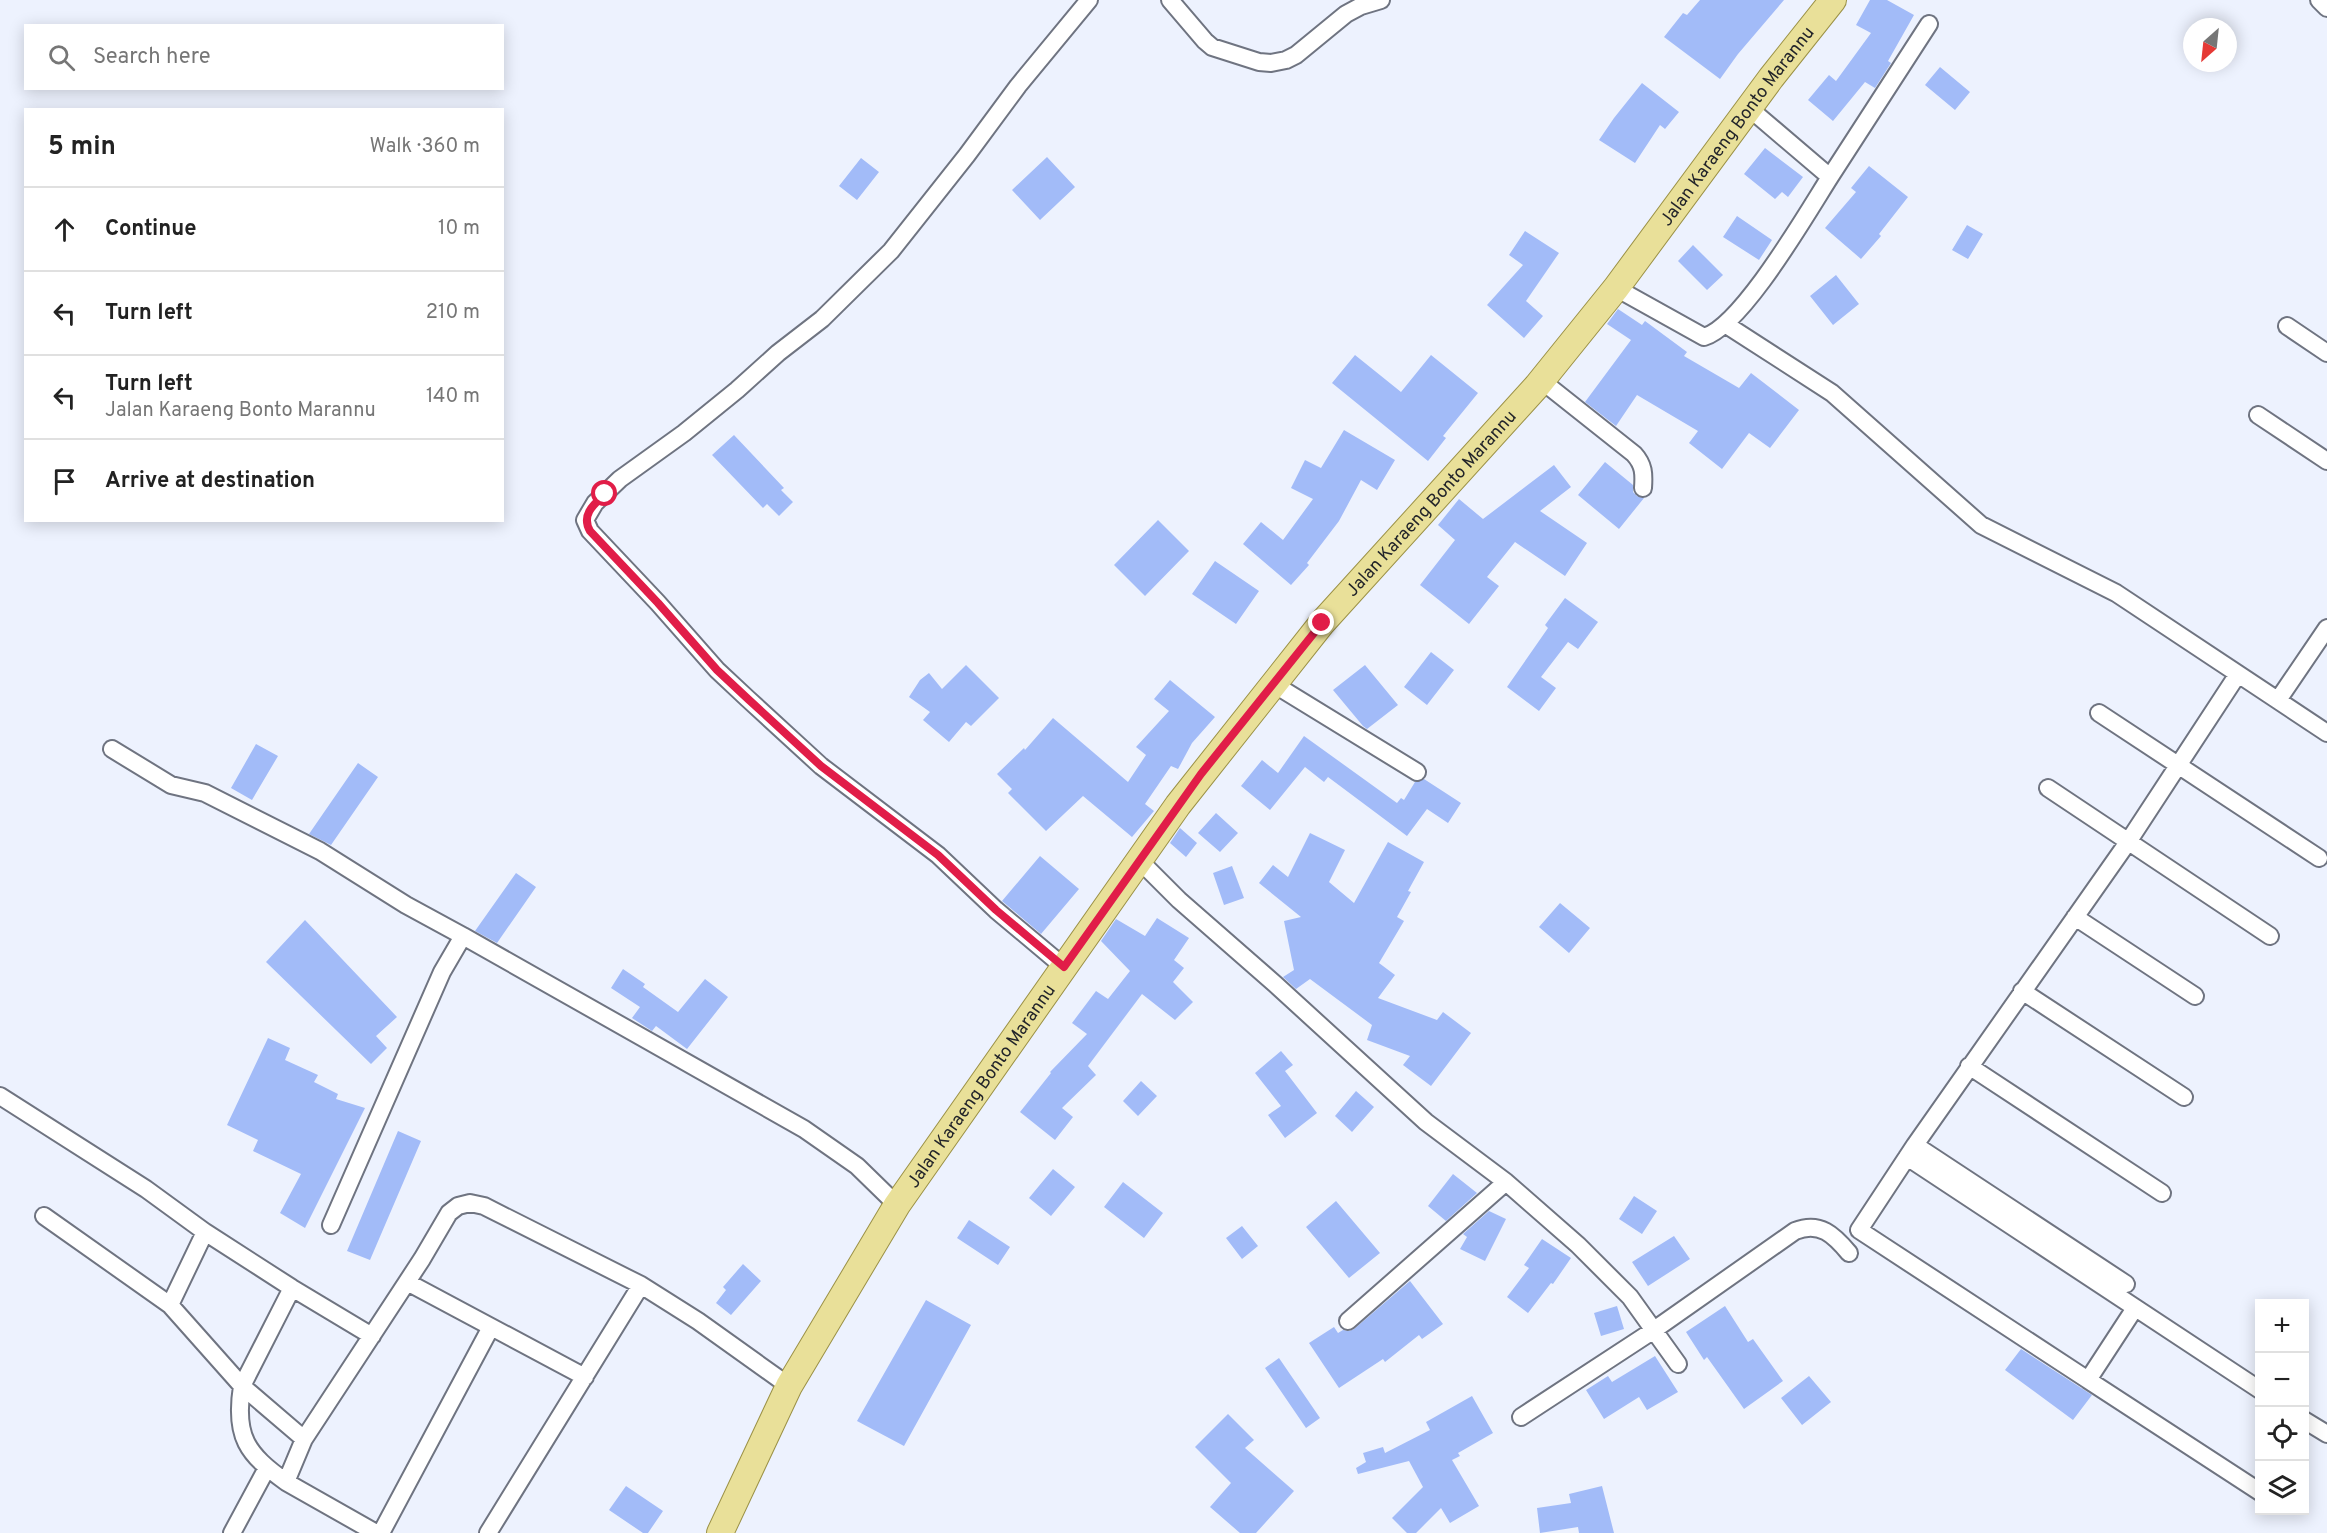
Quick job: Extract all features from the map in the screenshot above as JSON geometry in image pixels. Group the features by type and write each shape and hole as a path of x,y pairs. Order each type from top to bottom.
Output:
{"main road":[{"name":"Jalan Karaeng Bonto Marannu","path":"720,1533 789,1386 897,1205 1189,790 1322,623 1542,381 1616,288 1749,108 1833,0"}],"street":[{"path":"1064,967 996,910 938,855 821,766 717,670 590,531 585,520 595,503 620,479 684,433 778,353 822,319 891,251 1018,86 1089,0"},
{"path":"1170,0 1212,47 1259,62 1271,63 1296,55 1346,14 1361,6 1381,0"},
{"path":"2319,0 2327,8"},
{"path":"1616,288 1704,337 1712,335 1725,324 1763,281 1929,24"},
{"path":"1749,108 1830,177"},
{"path":"1725,324 1832,393 1981,525 2116,593 2327,733"},
{"path":"2287,326 2327,353"},
{"path":"1542,381 1640,460 1643,470 1642,488"},
{"path":"2258,415 2327,461"},
{"path":"2278,700 2327,628"},
{"path":"2238,674 2127,842 1969,1066 1859,1230 2255,1489"},
{"path":"1272,683 1417,772"},
{"path":"2099,713 2319,858"},
{"path":"112,749 171,785 205,793 320,851 406,905 804,1129 857,1166 897,1205"},
{"path":"2048,788 2270,936"},
{"path":"1140,861 1179,900 1426,1122 1506,1182 1578,1245 1621,1287 1678,1364"},
{"path":"2075,917 2195,996"},
{"path":"331,1226 442,972 463,936"},
{"path":"2022,992 2184,1097"},
{"path":"1969,1066 2162,1192"},
{"path":"0,1096 146,1189 205,1232 372,1336"},
{"path":"1911,1151 2126,1284"},
{"path":"1911,1151 2135,1308 2255,1387"},
{"path":"1348,1321 1506,1182"},
{"path":"286,1482 304,1439 407,1282 449,1213 459,1206 470,1203 497,1211 641,1285 789,1386"},
{"path":"44,1216 170,1305 242,1386 304,1439"},
{"path":"1521,1417 1654,1330 1795,1232 1810,1228 1822,1230 1834,1235 1849,1253"},
{"path":"170,1305 205,1232"},
{"path":"407,1282 585,1377"},
{"path":"488,1533 641,1285"},
{"path":"292,1288 242,1386 239,1401 243,1434 249,1451 286,1482 378,1533 491,1327"},
{"path":"2088,1380 2135,1308"},
{"path":"2309,1422 2327,1434"},
{"path":"232,1533 267,1468"}],"building":[{"path":"1700,0 1784,0 1720,79 1664,37 1683,13 1687,15"},
{"path":"1870,0 1887,0 1914,15 1888,61 1891,63 1875,88 1865,82 1833,121 1808,100 1829,75 1836,81 1871,33 1856,25"},
{"path":"1940,67 1970,92 1955,110 1925,85"},
{"path":"1642,83 1679,112 1665,129 1660,125 1635,163 1599,140"},
{"path":"1765,148 1803,177 1788,197 1782,192 1775,199 1744,174"},
{"path":"1047,157 1075,187 1040,220 1012,190"},
{"path":"861,158 879,172 857,200 839,186"},
{"path":"1869,166 1908,197 1879,234 1881,236 1861,259 1825,228 1856,192 1851,188"},
{"path":"1737,216 1772,240 1759,260 1723,237"},
{"path":"1967,225 1983,234 1968,259 1952,250"},
{"path":"1525,231 1559,253 1526,301 1543,316 1524,338 1487,305 1523,265 1509,255"},
{"path":"1693,245 1723,275 1707,290 1678,261"},
{"path":"1836,275 1859,304 1833,325 1810,296"},
{"path":"1618,309 1642,325 1645,321 1687,352 1684,356 1739,388 1751,373 1799,410 1770,448 1749,433 1722,469 1689,443 1698,431 1637,395 1616,426 1585,402 1631,340 1607,324"},
{"path":"1355,355 1401,392 1431,355 1478,393 1443,436 1446,438 1428,461 1332,383"},
{"path":"1344,430 1395,460 1377,490 1361,480 1339,521 1307,563 1309,565 1291,585 1243,544 1261,522 1283,540 1313,499 1291,488 1305,460 1321,468"},
{"path":"734,435 784,488 781,490 793,502 779,516 767,504 763,508 712,455"},
{"path":"1605,462 1633,485 1633,492 1637,496 1644,498 1619,529 1578,495"},
{"path":"1554,465 1571,487 1540,511 1587,543 1565,576 1515,542 1487,577 1499,586 1469,624 1420,585 1455,540 1438,525 1459,499 1483,519"},
{"path":"1158,520 1189,551 1145,596 1114,565"},
{"path":"1215,561 1259,591 1236,624 1192,594"},
{"path":"1565,598 1598,622 1578,649 1568,642 1541,677 1556,688 1539,711 1507,687 1548,628 1545,625"},
{"path":"1431,652 1454,670 1427,705 1404,687"},
{"path":"966,665 999,698 971,726 966,722 949,742 923,720 930,712 909,697 920,680 929,673 942,689"},
{"path":"1365,665 1398,705 1367,729 1333,690"},
{"path":"1170,680 1215,717 1192,743 1178,769 1171,766 1145,804 1154,811 1132,837 1083,796 1046,831 1008,793 1012,789 997,774 1024,748 1025,750 1053,718 1128,782 1146,755 1136,747 1169,711 1154,699"},
{"path":"1304,736 1397,803 1401,798 1404,800 1415,782 1424,779 1461,803 1448,823 1427,809 1407,836 1328,777 1324,782 1305,767 1270,810 1241,786 1262,760 1278,773"},
{"path":"256,744 278,756 252,800 231,788"},
{"path":"358,763 378,777 331,845 309,834"},
{"path":"1216,813 1238,833 1220,852 1198,833"},
{"path":"1180,828 1197,843 1186,857 1170,843"},
{"path":"1310,833 1345,850 1329,882 1354,903 1388,842 1424,862 1397,917 1404,921 1379,963 1395,975 1378,998 1437,1020 1443,1012 1471,1033 1431,1086 1403,1065 1410,1056 1367,1040 1372,1025 1310,979 1296,989 1283,977 1294,970 1284,921 1301,917 1259,883 1273,865 1288,877"},
{"path":"1040,856 1079,889 1041,934 1002,901"},
{"path":"1232,866 1244,898 1224,905 1213,873"},
{"path":"516,873 536,887 497,943 475,931"},
{"path":"1560,903 1590,928 1569,953 1539,927"},
{"path":"1157,918 1189,938 1174,960 1184,968 1173,982 1193,1002 1175,1020 1142,994 1088,1066 1096,1075 1062,1108 1073,1117 1055,1140 1020,1112 1050,1072 1087,1034 1072,1023 1096,991 1108,999 1130,971 1101,941 1116,919 1145,936"},
{"path":"305,920 397,1017 376,1036 387,1048 371,1064 266,962"},
{"path":"623,969 645,984 643,987 678,1012 705,979 728,997 687,1049 656,1026 652,1031 632,1018 640,1007 611,988"},
{"path":"268,1038 290,1048 285,1060 318,1075 314,1082 338,1094 336,1099 365,1108 305,1228 280,1213 301,1174 253,1151 258,1140 227,1125"},
{"path":"1281,1051 1293,1065 1285,1071 1317,1113 1285,1138 1268,1115 1281,1106 1255,1073"},
{"path":"1141,1081 1157,1096 1138,1116 1123,1101"},
{"path":"1356,1091 1374,1107 1352,1132 1335,1116"},
{"path":"398,1131 421,1141 370,1260 347,1251"},
{"path":"1053,1169 1075,1187 1051,1216 1029,1198"},
{"path":"1453,1174 1477,1193 1446,1221 1428,1206"},
{"path":"1123,1182 1163,1213 1144,1238 1104,1207"},
{"path":"1634,1196 1657,1211 1642,1234 1619,1219"},
{"path":"1336,1201 1380,1253 1349,1278 1306,1227"},
{"path":"1489,1211 1506,1219 1485,1261 1460,1249 1467,1237 1463,1234"},
{"path":"969,1220 1010,1247 998,1265 957,1238"},
{"path":"1242,1226 1258,1246 1242,1259 1226,1238"},
{"path":"1674,1236 1690,1259 1648,1286 1632,1262"},
{"path":"1542,1239 1571,1258 1553,1284 1551,1283 1528,1313 1507,1297 1529,1268 1524,1265"},
{"path":"743,1264 761,1281 731,1315 716,1303 726,1290 723,1287"},
{"path":"1410,1281 1443,1324 1422,1339 1419,1335 1385,1362 1383,1359 1339,1388 1309,1343 1334,1327 1338,1333 1354,1329"},
{"path":"926,1300 971,1325 904,1446 857,1421"},
{"path":"1617,1306 1624,1329 1601,1336 1594,1313"},
{"path":"1725,1306 1748,1342 1753,1339 1783,1381 1744,1409 1707,1357 1704,1360 1686,1332"},
{"path":"2021,1349 2092,1395 2073,1420 2005,1370"},
{"path":"1655,1356 1678,1392 1647,1410 1639,1397 1604,1419 1586,1390 1608,1376 1612,1382"},
{"path":"1279,1358 1320,1418 1306,1428 1265,1368"},
{"path":"1809,1376 1831,1402 1802,1425 1781,1398"},
{"path":"1472,1396 1493,1433 1458,1453 1460,1456 1452,1460 1479,1506 1450,1523 1441,1508 1416,1533 1407,1533 1392,1518 1423,1487 1409,1461 1358,1474 1356,1468 1366,1462 1363,1453 1383,1447 1385,1453 1430,1430 1426,1422"},
{"path":"1228,1414 1254,1440 1245,1448 1294,1491 1256,1533 1240,1533 1210,1507 1231,1483 1195,1447"},
{"path":"626,1486 663,1511 648,1533 643,1533 609,1510"},
{"path":"1602,1486 1614,1533 1579,1533 1578,1527 1540,1533 1537,1508 1571,1503 1569,1494"}],"route":[{"path":"605,494 586,515 586,525 717,670 821,766 938,855 996,910 1064,967 1201,774 1322,623"}]}
